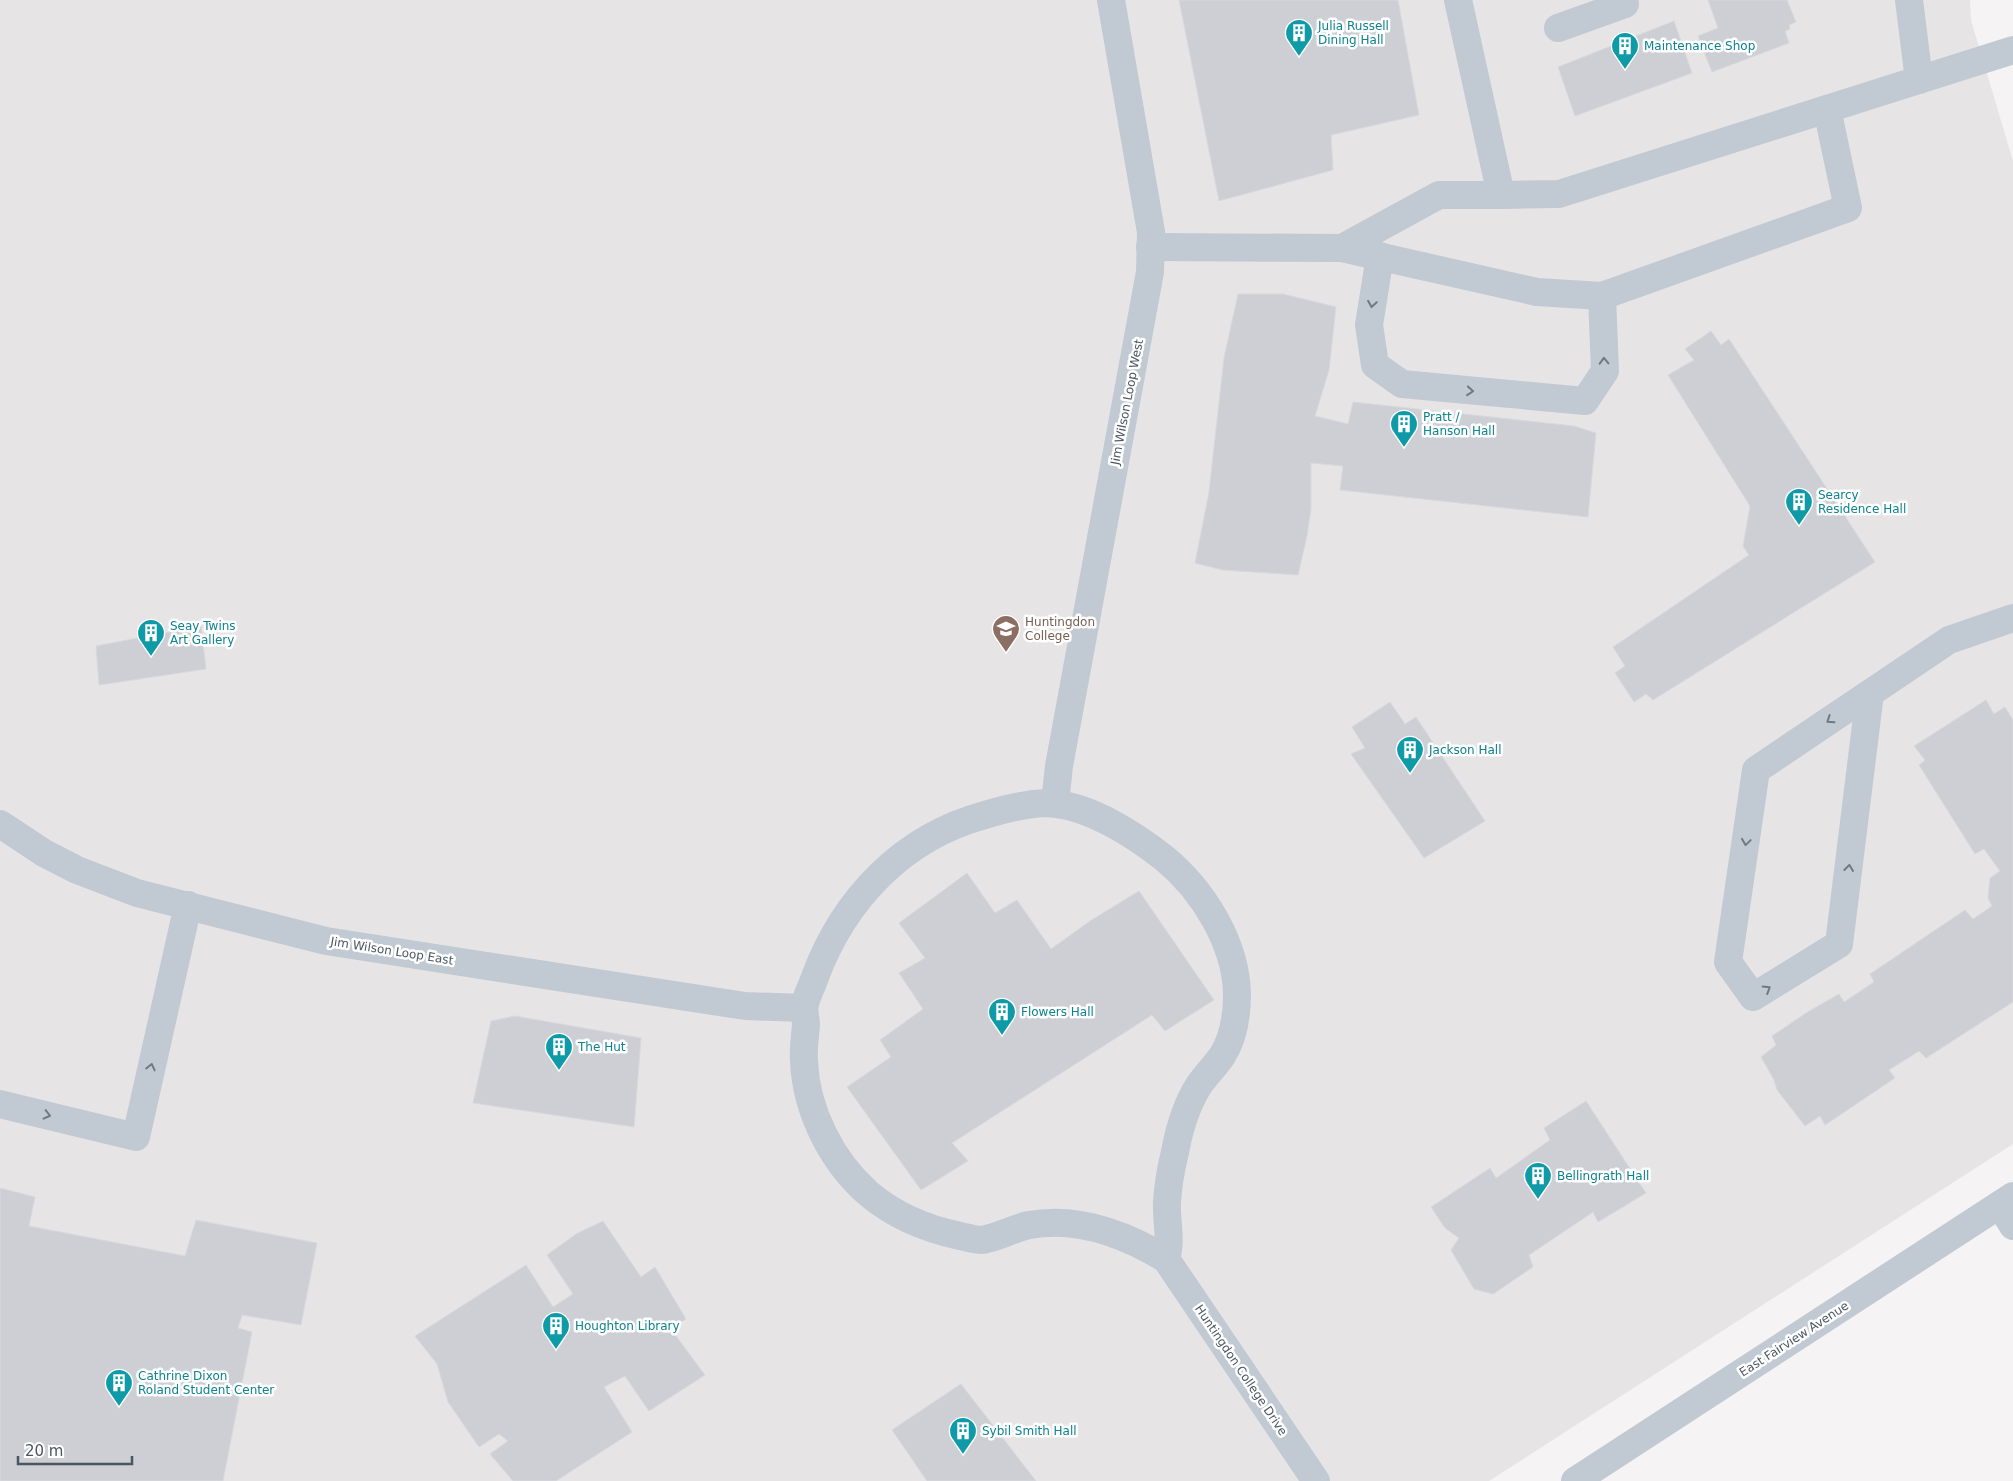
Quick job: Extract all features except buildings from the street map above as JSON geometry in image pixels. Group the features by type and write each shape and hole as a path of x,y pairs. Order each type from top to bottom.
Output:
{"street":[{"name":"Jim Wilson Loop West","path":"1055,803 1059,766 1144,313 1150,272 1150,232 1111,0"},
{"path":"1458,0 1501,196"},
{"path":"1558,28 1625,4 1624,0"},
{"path":"1909,0 1919,80"},
{"path":"1342,248 1439,195 1501,196 1559,194 2013,50"},
{"path":"1150,247 1342,248 1537,292 1602,296 1848,208 1827,109"},
{"path":"1380,256 1369,325 1375,365 1402,384 1585,402 1605,371 1602,296"},
{"path":"1870,693 1839,944 1753,997 1728,962 1756,770 1870,693 1949,640 2013,618"},
{"path":"1055,803 1098,816 1138,837 1177,869 1209,909 1233,963 1237,994 1235,1025 1224,1054 1198,1087 1183,1121 1174,1153 1167,1202 1170,1248 1166,1259 1116,1233 1087,1226 1059,1223 1032,1225 980,1240 938,1232 901,1216 862,1186 842,1164 822,1132 809,1095 803,1060 806,1019 804,1008 822,960 839,925 864,891 893,861 928,838 967,820 1007,809 1055,803"},
{"name":"Jim Wilson Loop East","path":"0,824 44,853 77,870 137,893 326,940 398,953 745,1006 804,1008"},
{"path":"0,1104 136,1137 188,905"},
{"name":"East Fairview Avenue","path":"1575,1481 2009,1209"},
{"name":"Huntingdon College Drive","path":"1166,1259 1316,1481"}],"shaded area":[{"name":"Huntingdon College","path":"0,0 1970,0 1971,20 2013,161 2013,1144 1489,1481 0,1481"}],"place":[{"name":"Julia Russell Dining Hall","path":"1299,57"},
{"name":"Maintenance Shop","path":"1625,70"},
{"name":"Pratt / Hanson Hall","path":"1404,448"},
{"name":"Searcy Residence Hall","path":"1799,526"},
{"name":"Huntingdon College","path":"1006,653"},
{"name":"Seay Twins Art Gallery","path":"151,657"},
{"name":"Jackson Hall","path":"1410,774"},
{"name":"Flowers Hall","path":"1002,1036"},
{"name":"The Hut","path":"559,1071"},
{"name":"Bellingrath Hall","path":"1538,1200"},
{"name":"Houghton Library","path":"556,1350"},
{"name":"Cathrine Dixon Roland Student Center","path":"119,1407"},
{"name":"Sybil Smith Hall","path":"963,1455"}]}
